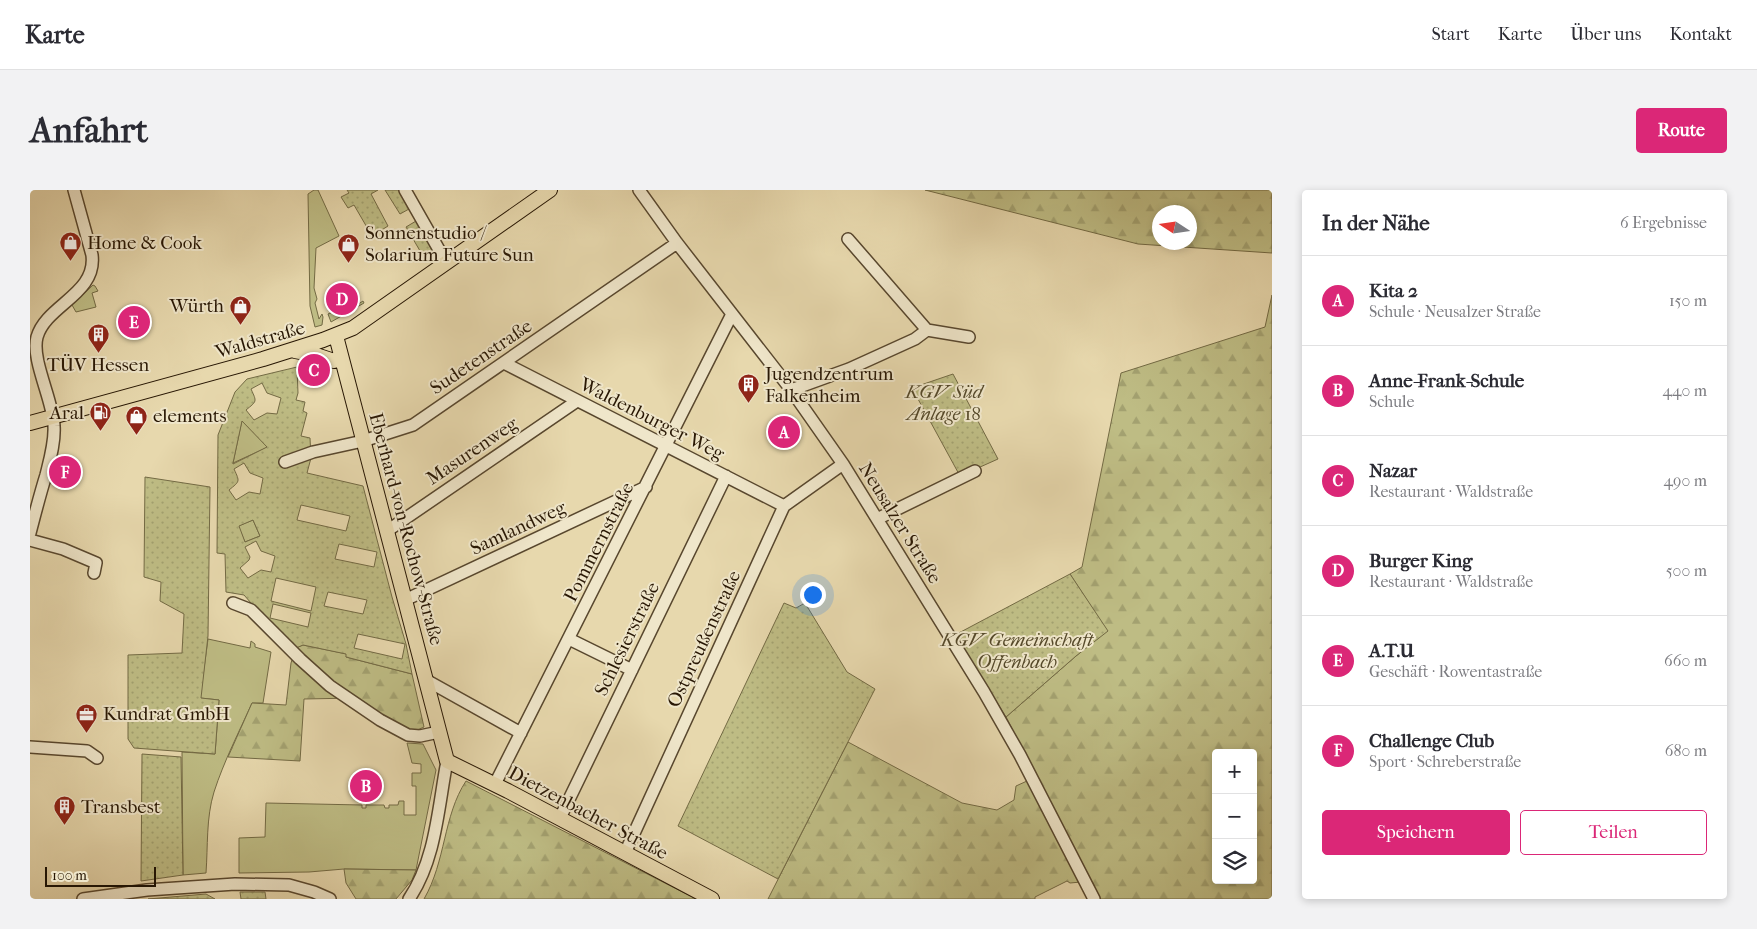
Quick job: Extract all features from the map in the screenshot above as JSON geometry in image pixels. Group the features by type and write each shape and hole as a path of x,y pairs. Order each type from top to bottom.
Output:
{"main road":[{"name":"Waldstraße","path":"30,423 336,336 356,326 550,190"},
{"path":"336,336 330,348 334,361 346,378"},
{"name":"Eberhard-von-Rochow-Straße","path":"336,336 447,761"},
{"path":"292,350 334,361"},
{"name":"Dietzenbacher Straße","path":"447,761 495,784 712,899"}],"street":[{"path":"30,534 52,451 54,431 53,416 36,353 37,338 40,329 86,281 93,265 74,190"},
{"path":"405,190 446,262"},
{"name":"Neusalzer Straße","path":"639,190 792,390 843,464 984,692 1020,755 1094,899"},
{"path":"848,239 928,330 968,336"},
{"name":"Sudetenstraße","path":"285,462 312,452 363,441 414,425 678,243"},
{"name":"Pommernstraße","path":"495,784 732,314"},
{"path":"792,390 849,370 915,339 928,330"},
{"name":"Waldenburger Weg","path":"504,363 784,506"},
{"name":"Masurenweg","path":"386,530 577,401"},
{"name":"Ostpreußenstraße","path":"625,853 784,506 843,464"},
{"path":"877,519 975,471"},
{"name":"Schlesierstraße","path":"560,818 726,476"},
{"name":"Samlandweg","path":"405,600 646,487"},
{"path":"30,540 63,549 96,563 94,573"},
{"path":"233,603 251,610 317,674 344,697 372,715 408,735 420,736 440,732"},
{"path":"569,639 632,670"},
{"path":"426,680 521,733"},
{"path":"30,747 87,751 97,758"},
{"name":"Eberhard-von-Rochow-Straße","path":"409,899 421,879 429,859 447,761"},
{"path":"83,899 147,890 203,885 244,884 296,886 330,899"}],"green space":[{"path":"318,190 339,236 316,248 314,288 317,299 315,303 319,319 322,314 323,317 322,325 315,327 310,306 308,194"},
{"path":"347,190 378,190 371,194 388,226 372,236 354,205 348,208 341,197 349,193"},
{"path":"385,190 399,190 409,209 400,214"},
{"path":"925,190 1272,190 1272,253 1197,248 1197,205 1152,205 1152,245 1138,244"},
{"path":"416,221 432,250 428,259 425,259 406,227"},
{"path":"93,285 98,291 92,293 96,307 76,312 72,305"},
{"path":"1272,295 1272,899 1098,899 1006,717 1107,631 1070,574 1082,567 1121,373 1265,327"},
{"path":"363,301 364,303 331,322 328,314 346,306 349,310"},
{"path":"297,367 298,393 296,400 305,402 303,411 307,413 301,436 310,438 311,458 307,473 363,486 406,644 412,674 346,657 346,654 303,645 296,648 265,619 244,595 226,592 225,554 217,553 218,435 235,392 247,379","holes":["262,383 267,393 281,398 277,414 267,413 254,420 246,410 255,399 251,389","242,421 267,447 233,463","244,463 250,473 263,478 260,494 249,492 236,500 229,490 238,479 234,469","301,505 350,516 346,531 297,520","253,520 260,536 245,542 239,526","256,541 261,551 275,556 271,572 261,570 248,578 240,568 250,557 245,547","339,544 377,552 374,567 335,559","276,578 316,587 311,611 271,601","328,592 367,600 363,614 324,606","273,604 311,613 308,627 270,618","358,634 405,644 402,659 354,648"]},
{"name":"KGV Süd Anlage 18","path":"953,374 998,459 960,476 912,388"},
{"path":"242,420 268,447 233,463"},
{"path":"145,477 210,487 208,636 201,698 219,700 215,754 134,748 128,739 128,655 182,653 184,614 160,601 161,582 144,577"},
{"path":"253,520 260,536 245,542 238,526"},
{"name":"KGV Gemeinschaft Offenbach","path":"1070,574 1108,631 1076,656 1006,717 955,635"},
{"path":"784,603 796,608 805,603 847,672 875,689 778,879 678,826"},
{"path":"208,639 250,648 251,641 255,644 255,647 271,652 263,703 252,703 227,758 211,802 208,822 206,873 183,875 182,752 215,754 219,700 200,698"},
{"path":"303,645 347,654 346,657 412,674 424,727 415,731 408,731 355,698 304,699 300,761 228,757 252,703 286,705 291,663 296,648"},
{"path":"848,742 962,803 997,810 1014,800 1016,786 1027,781 1081,882 1070,883 1067,881 1035,897 1035,899 768,899"},
{"path":"407,743 423,744 436,770 416,870 344,869 309,872 239,873 239,838 265,837 266,803 362,805 362,808 366,808 366,805 384,805 385,808 389,808 389,805 398,805 399,801 404,801 404,815 416,815 416,786 412,786 412,773 421,773 421,764 412,763"},
{"path":"142,754 181,757 183,875 141,881"},
{"path":"466,781 696,899 424,899 437,869 453,809"},
{"path":"344,869 416,870 412,880 396,899 356,899 346,883"},
{"path":"240,892 265,892 266,899 241,899"},
{"path":"206,894 215,899 148,899"}],"place":[{"name":"Home & Cook","path":"71,262"},
{"name":"Sonnenstudio / Solarium Future Sun","path":"349,263"},
{"name":"Burger King","path":"342,299"},
{"name":"A.T.U","path":"134,322"},
{"name":"Würth","path":"240,325"},
{"name":"TÜV Hessen","path":"98,353"},
{"name":"Nazar","path":"314,370"},
{"name":"Jugendzentrum Falkenheim","path":"749,404"},
{"name":"Aral","path":"100,432"},
{"name":"Kita 2","path":"784,432"},
{"name":"elements","path":"137,435"},
{"name":"Challenge Club","path":"65,472"},
{"name":"Kundrat GmbH","path":"87,733"},
{"name":"Anne-Frank-Schule","path":"366,786"},
{"name":"Transbest","path":"65,826"}]}
